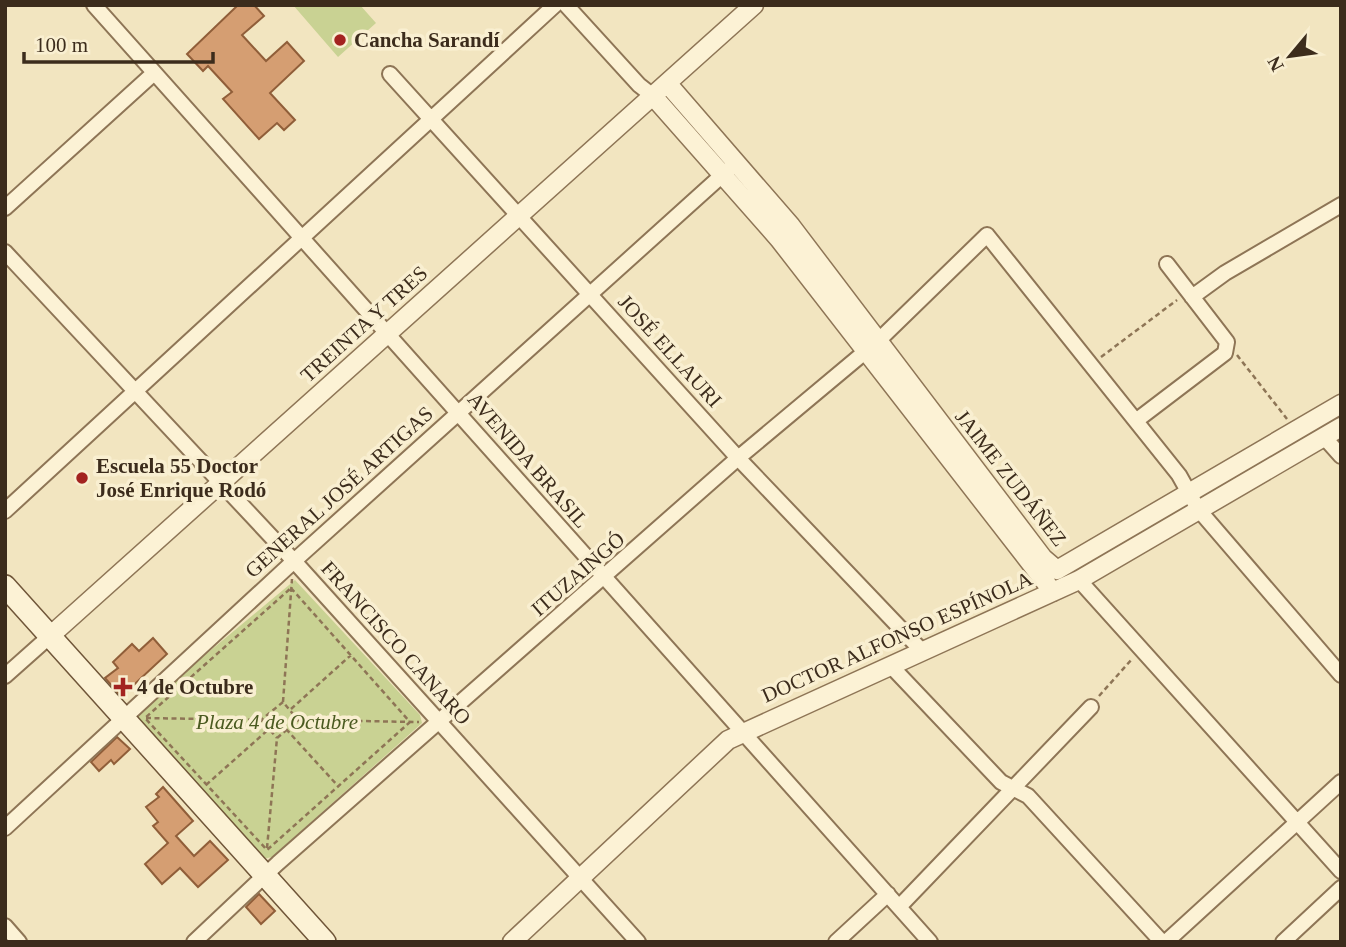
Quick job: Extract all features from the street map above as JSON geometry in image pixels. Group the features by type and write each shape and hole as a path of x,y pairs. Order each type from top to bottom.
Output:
{"main road":[{"path":"5,586 325,942"}],"street":[{"name":"AVENIDA BRASIL","path":"94,5 930,942"},
{"path":"5,511 555,5"},
{"name":"JAIME ZUDÁÑEZ","path":"566,5 639,85 729,170"},
{"name":"TREINTA Y TRES","path":"5,677 754,5"},
{"path":"5,208 155,73"},
{"name":"JOSÉ ELLAURI","path":"390,74 738,458 923,652"},
{"name":"JAIME ZUDÁÑEZ","path":"667,83 779,239 871,346 1043,558 1068,572 1341,871"},
{"name":"GENERAL JOSÉ ARTIGAS","path":"5,828 121,718 729,170"},
{"path":"1190,294 1341,205"},
{"name":"ITUZAINGÓ","path":"194,942 264,875 605,579 738,458 871,346 987,235 1092,363"},
{"name":"FRANCISCO CANARO","path":"5,251 294,561 638,942"},
{"path":"1136,420 1225,353 1227,342 1167,264"},
{"name":"JAIME ZUDÁÑEZ","path":"871,346 1053,592"},
{"path":"1092,363 1188,491 1198,509 1341,675"},
{"name":"DOCTOR ALFONSO ESPÍNOLA","path":"512,942 728,740 1053,592 1068,572 1094,546 1341,404"},
{"name":"DOCTOR ALFONSO ESPÍNOLA","path":"1068,572 1198,509 1341,427"},
{"path":"1324,437 1341,456"},
{"path":"891,666 1001,782 1028,796 1164,942 1341,782"},
{"path":"899,906 1091,707"},
{"path":"1283,942 1341,888"},
{"path":"836,942 888,894"},
{"path":"5,926 19,942"}],"path":[{"path":"1092,363 1190,294"},
{"path":"1227,342 1295,430"},
{"path":"294,561 283,702 298,720"},
{"path":"291,588 410,722"},
{"path":"145,718 291,588"},
{"path":"1091,707 1141,649"},
{"path":"290,710 351,655"},
{"path":"121,718 261,719 283,702"},
{"path":"145,718 267,850"},
{"path":"261,719 277,738"},
{"path":"264,875 277,738 286,729 298,720 440,722"},
{"path":"267,850 410,722"},
{"path":"206,785 269,729"},
{"path":"286,729 338,786"}],"green space":[{"name":"Cancha Sarandí","path":"293,5 360,5 376,23 338,57"},
{"name":"Plaza 4 de Octubre","path":"295,580 420,715 422,723 272,857 263,859 136,720 139,710"}],"building":[{"path":"238,5 254,5 264,16 242,35 266,61 287,42 304,61 270,93 295,120 284,130 277,123 259,139 223,99 232,92 208,66 203,71 187,54"},
{"path":"153,638 167,654 124,694 119,694 105,678 118,668 113,662 132,644 139,651"},
{"path":"117,737 130,749 114,764 111,760 99,771 91,762"},
{"path":"163,787 193,821 176,836 194,856 210,841 228,860 198,887 180,868 162,884 145,864 168,843 153,826 158,822 146,807 159,797 156,794"},
{"path":"259,894 275,911 261,924 246,907"}],"place":[{"name":"Cancha Sarandí","path":"340,40"},
{"name":"Escuela 55 Doctor José Enrique Rodó","path":"82,478"},
{"name":"4 de Octubre","path":"123,687"}]}
